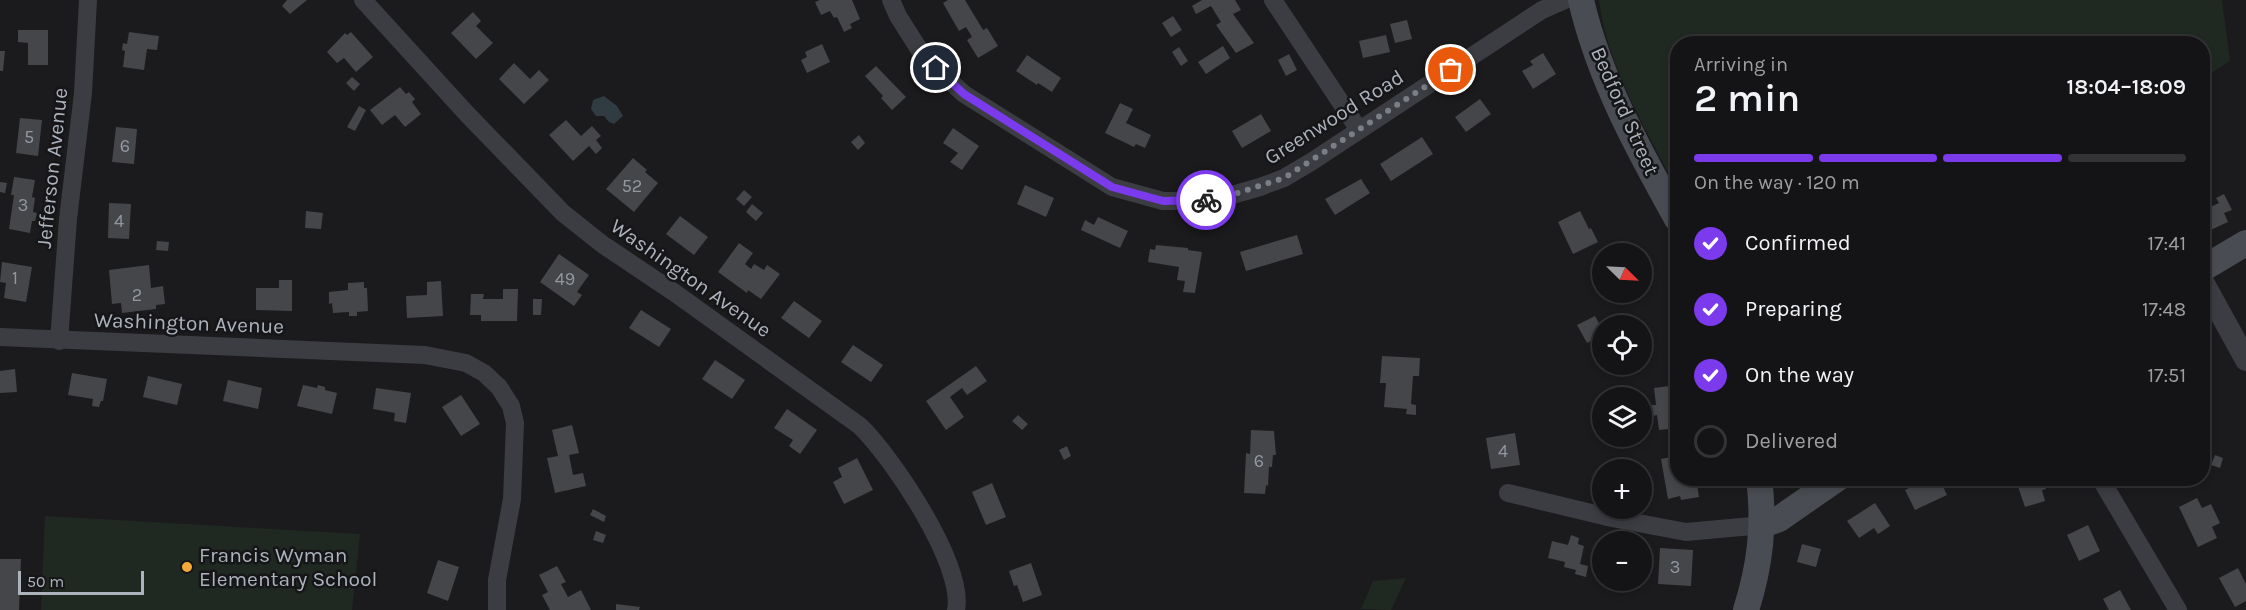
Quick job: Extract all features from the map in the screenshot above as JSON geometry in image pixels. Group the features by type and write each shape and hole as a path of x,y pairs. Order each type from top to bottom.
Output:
{"main road":[{"name":"Bedford Street","path":"1581,0 1596,50 1620,111 1670,206"},
{"path":"2210,265 2246,243"},
{"path":"1746,610 1756,576 1763,525 1760,486"},
{"path":"1763,525 1779,519 1827,486"}],"street":[{"name":"Jefferson Avenue","path":"59,341 68,219 83,93 88,0"},
{"name":"Washington Avenue","path":"363,0 467,114 563,213 602,244 675,293 851,420 876,441 940,543 953,575 956,610"},
{"name":"Greenwood Road","path":"891,0 898,16 924,57 964,94 1112,187 1163,201 1198,201 1225,197 1284,178 1542,10 1565,0"},
{"path":"1273,0 1359,130"},
{"path":"2210,295 2246,360"},
{"name":"Washington Avenue","path":"0,337 425,355 466,363 484,373 499,387 511,406 515,423 512,499 497,580 497,610"},
{"path":"2105,486 2178,610"},
{"path":"1508,493 1612,518 1686,532 1763,525"}],"shaded area":[{"path":"1599,0 2222,0 2230,61 2210,74 2210,36 1670,36 1670,176 1619,74 1603,25"},
{"path":"604,96 617,106 623,116 614,124 604,116 596,116 591,109 593,100"},
{"name":"Francis Wyman Elementary School","path":"45,516 360,534 352,610 41,610"},
{"path":"1406,578 1391,610 1361,609 1373,581"}],"building":[{"path":"287,0 307,0 290,14 282,6"},
{"path":"852,0 860,19 850,24 852,28 844,32 837,17 834,18 830,11 821,15 815,2"},
{"path":"948,0 965,0 983,30 987,28 998,46 978,58 967,40 972,37 966,27 959,31 943,3"},
{"path":"1202,0 1235,0 1241,10 1233,14 1254,43 1236,53 1216,25 1221,22 1211,6 1196,14 1192,6"},
{"path":"473,12 481,21 476,26 493,43 476,59 451,33"},
{"path":"1173,16 1182,30 1171,37 1162,23"},
{"path":"1407,20 1412,39 1395,43 1390,24"},
{"path":"18,30 48,30 48,65 28,65 28,43 18,42"},
{"path":"129,32 159,36 157,50 147,49 144,70 123,67 125,51 122,50 123,43 127,44"},
{"path":"351,32 373,57 356,72 344,58 337,63 327,52 345,33 347,35"},
{"path":"1386,35 1390,52 1363,58 1359,41"},
{"path":"822,44 830,62 807,73 801,60 807,57 805,52"},
{"path":"1223,46 1230,58 1206,74 1198,62"},
{"path":"1179,47 1188,61 1181,66 1172,52"},
{"path":"0,51 5,51 3,71 0,71"},
{"path":"1543,53 1556,74 1533,89 1522,71 1533,65 1530,61"},
{"path":"1289,54 1297,70 1286,76 1278,60"},
{"path":"1027,55 1061,78 1052,92 1016,71"},
{"path":"514,63 530,79 539,70 549,80 524,104 499,79"},
{"path":"876,66 906,97 892,110 865,76"},
{"path":"352,77 360,84 354,91 346,83"},
{"path":"400,87 415,99 412,102 421,114 405,127 395,115 382,125 370,110"},
{"path":"1480,99 1491,114 1466,132 1455,117"},
{"path":"1120,103 1133,109 1126,123 1151,135 1145,148 1136,144 1134,147 1105,133"},
{"path":"359,106 366,110 355,131 347,127"},
{"path":"1261,114 1271,131 1242,148 1232,131"},
{"path":"20,118 42,120 38,156 16,153"},
{"path":"566,120 581,136 592,126 601,136 596,140 602,148 596,154 589,146 573,161 549,135"},
{"path":"116,127 137,129 134,164 112,162"},
{"path":"953,128 979,146 962,170 950,162 958,153 943,143"},
{"path":"859,135 865,143 858,150 851,142"},
{"path":"1422,137 1433,154 1391,181 1380,164"},
{"path":"633,158 658,183 634,212 606,189"},
{"path":"14,177 35,180 32,197 35,198 33,212 37,213 35,221 32,221 30,233 9,229"},
{"path":"1361,179 1370,193 1335,215 1325,199"},
{"path":"0,182 7,183 5,193 0,192"},
{"path":"1025,185 1054,198 1046,217 1017,204"},
{"path":"744,190 752,197 744,206 736,199"},
{"path":"2224,194 2232,210 2224,213 2228,222 2210,230 2210,207 2219,203 2216,198"},
{"path":"109,203 131,204 129,239 108,238"},
{"path":"752,204 763,213 756,221 746,212"},
{"path":"306,211 323,213 321,229 305,228"},
{"path":"1580,211 1598,242 1573,254 1558,222"},
{"path":"680,216 708,237 694,255 666,234"},
{"path":"1098,217 1128,231 1120,248 1081,230 1085,220 1094,225"},
{"path":"1297,235 1303,254 1246,271 1240,252"},
{"path":"157,241 169,242 168,251 156,250"},
{"path":"739,243 753,253 745,264 751,269 754,264 764,270 767,265 780,274 761,299 748,290 747,293 718,272"},
{"path":"1156,245 1188,248 1188,250 1202,252 1195,293 1183,292 1185,281 1177,280 1179,267 1148,262 1150,249 1155,250"},
{"path":"559,254 589,275 577,292 582,295 574,306 540,282"},
{"path":"2,262 32,267 26,302 4,298 6,283 0,282"},
{"path":"149,265 151,288 163,286 165,304 156,305 156,309 122,313 121,303 112,304 109,270"},
{"path":"279,280 292,280 292,311 256,310 256,288 279,288"},
{"path":"441,281 443,316 407,318 406,296 427,295 427,282"},
{"path":"364,282 364,288 367,288 368,311 357,312 357,316 349,316 349,312 333,313 332,303 329,304 329,292 348,290 348,283"},
{"path":"503,289 518,289 517,321 481,321 481,315 470,315 471,294 484,294 483,299 503,299"},
{"path":"533,299 542,299 541,315 533,315"},
{"path":"794,301 822,321 809,338 781,318"},
{"path":"641,310 671,329 659,347 629,328"},
{"path":"1592,318 1592,340 1587,343 1577,325"},
{"path":"853,345 883,365 871,382 841,362"},
{"path":"1382,356 1420,358 1419,376 1413,376 1411,404 1416,405 1416,415 1406,414 1407,409 1384,407 1386,383 1380,383"},
{"path":"715,360 745,380 732,399 702,379"},
{"path":"976,366 987,381 967,395 962,388 950,397 964,417 946,430 926,401"},
{"path":"15,369 17,392 0,393 0,371"},
{"path":"72,373 107,379 103,401 99,407 92,406 93,399 68,395"},
{"path":"148,376 182,384 177,405 143,397"},
{"path":"228,380 262,388 258,409 223,401"},
{"path":"303,385 317,388 318,385 325,387 325,390 337,393 332,414 297,406"},
{"path":"1670,386 1670,429 1659,430 1657,415 1653,416 1652,405 1656,405 1654,388"},
{"path":"376,388 411,393 406,423 394,421 395,413 373,409"},
{"path":"461,395 480,424 461,436 442,407"},
{"path":"787,409 817,430 800,454 789,446 793,440 774,428"},
{"path":"1018,415 1028,424 1022,430 1012,421"},
{"path":"572,425 579,453 569,455 573,475 583,473 586,486 555,493 547,458 558,456 552,430"},
{"path":"1251,430 1274,431 1276,455 1273,455 1272,467 1269,467 1265,494 1244,493 1246,453 1250,454"},
{"path":"1515,433 1520,465 1491,469 1486,438"},
{"path":"1067,446 1071,456 1064,460 1059,450"},
{"path":"2215,455 2223,458 2220,468 2211,465"},
{"path":"1670,457 1670,486 1697,486 1699,497 1681,500 1680,496 1668,499 1661,459"},
{"path":"857,458 873,490 844,504 833,482 842,477 838,468"},
{"path":"992,483 1006,517 986,525 972,492"},
{"path":"1913,486 1943,486 1947,495 1915,510 1905,490"},
{"path":"2018,486 2045,486 2046,489 2042,490 2045,501 2025,507"},
{"path":"2197,498 2202,508 2211,504 2220,523 2212,527 2217,538 2198,547 2179,507"},
{"path":"1875,503 1890,526 1878,534 1874,528 1859,538 1847,521"},
{"path":"593,509 606,516 604,522 590,515"},
{"path":"2088,525 2100,551 2079,561 2067,535"},
{"path":"596,531 606,535 603,543 593,540"},
{"path":"1571,535 1579,538 1578,544 1584,546 1580,564 1588,566 1586,577 1575,574 1576,570 1564,567 1565,562 1548,558 1552,541 1568,545"},
{"path":"1802,544 1821,549 1816,567 1797,562"},
{"path":"1660,548 1693,550 1691,586 1658,584"},
{"path":"0,559 21,559 19,610 0,610"},
{"path":"438,560 459,567 448,601 427,593"},
{"path":"1031,563 1042,595 1023,602 1009,571"},
{"path":"557,566 566,582 561,584 568,597 581,590 591,610 550,610 542,595 548,592 539,575"},
{"path":"2238,568 2246,584 2246,601 2235,607 2219,578"},
{"path":"2120,590 2131,610 2109,610 2103,599"},
{"path":"616,604 640,607 639,610 616,610"}],"way so far":[{"path":"1206,200 1225,197 1284,178 1451,70"}],"place":[{"name":"Francis Wyman Elementary School","path":"187,567"}],"route":[{"path":"936,68 964,94 1112,187 1163,201 1206,200"}]}
